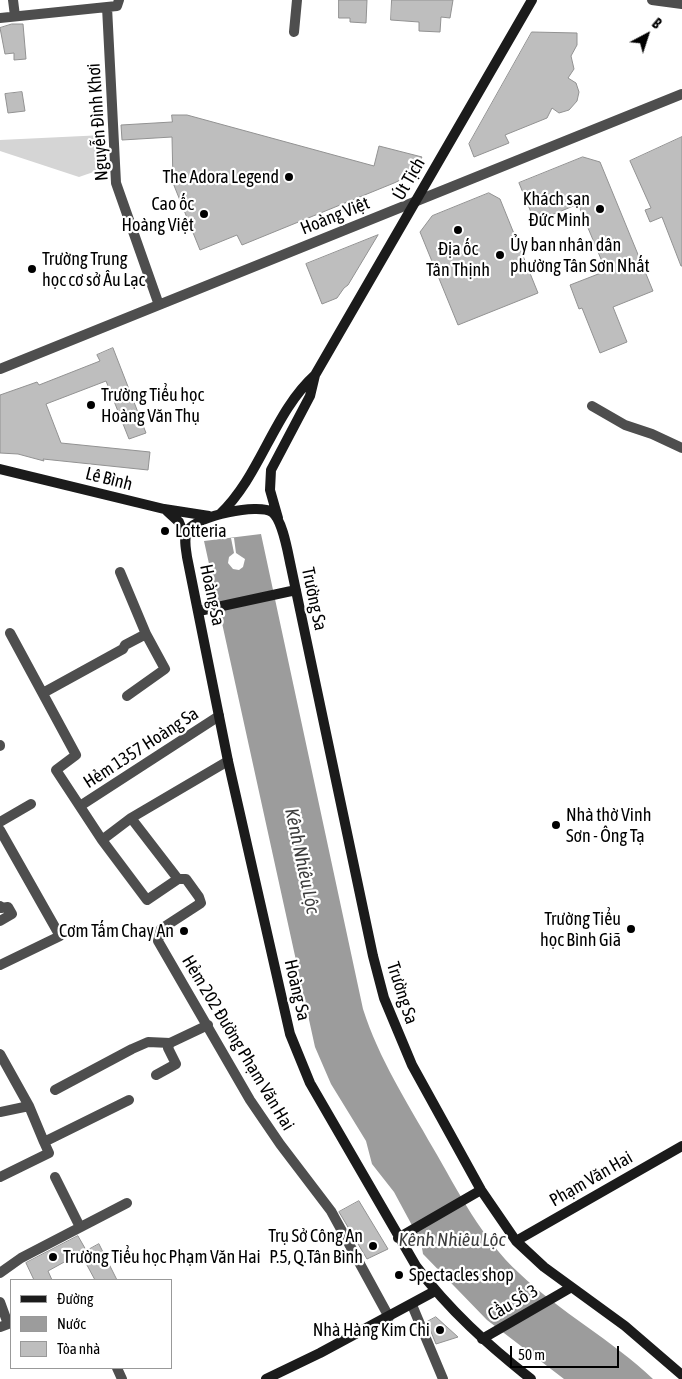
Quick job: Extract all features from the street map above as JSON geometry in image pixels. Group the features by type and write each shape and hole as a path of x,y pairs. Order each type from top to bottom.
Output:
{"street":[{"path":"13,0 15,16"},
{"path":"0,18 117,6 119,0"},
{"path":"294,32 297,0"},
{"name":"Út Tịch","path":"273,463 310,396 315,375 532,0"},
{"path":"652,0 682,4"},
{"name":"Nguyễn Đình Khơi","path":"107,7 116,182 160,305"},
{"name":"Hoàng Việt","path":"0,370 682,94"},
{"name":"Út Tịch","path":"216,515 233,500 299,389 315,375"},
{"path":"592,406 625,425 652,434 682,448"},
{"name":"Trường Sa","path":"273,463 270,490 296,590 371,948 384,998 397,1033 421,1083 480,1190 516,1241 570,1288 625,1326 682,1375"},
{"name":"Lê Bình","path":"0,469 164,509 216,515"},
{"name":"Hoàng Sa","path":"164,509 179,522 185,537 228,761 290,1034 297,1055 310,1083 398,1238 435,1291 482,1339 531,1379"},
{"path":"185,537 192,526 216,515 262,509 273,512 278,519"},
{"path":"120,572 146,634 165,669 127,696"},
{"path":"199,611 296,590"},
{"path":"10,632 76,755 56,770 102,840 147,900 178,880 131,818"},
{"path":"43,693 123,650 125,645 146,634"},
{"name":"Hẻm 1357 Hoàng Sa","path":"80,806 219,716"},
{"path":"102,840 131,818 228,761"},
{"path":"0,822 31,804"},
{"path":"0,830 60,936 0,965"},
{"name":"Hẻm 202 Đường Phạm Văn Hai","path":"178,880 186,879 199,897 201,904 161,929 158,941 250,1100 330,1211 389,1318"},
{"path":"0,906 1,908 8,907 12,914 0,921"},
{"path":"55,1090 148,1042 170,1043 208,1025"},
{"path":"156,1075 176,1064 168,1048 170,1043"},
{"path":"0,1054 29,1106 49,1153 0,1178"},
{"path":"44,1142 129,1100"},
{"path":"0,1112 29,1106"},
{"name":"Phạm Văn Hai","path":"516,1241 682,1146"},
{"path":"55,1177 80,1227"},
{"path":"398,1238 480,1190"},
{"path":"0,1273 21,1258 127,1203"},
{"name":"Cầu Số 3","path":"482,1339 570,1288"},
{"path":"266,1379 389,1318 435,1291"},
{"path":"0,1302 8,1324 0,1327"},
{"path":"412,1305 443,1379"}],"shaded area":[{"path":"104,135 105,168 79,177 0,151 0,140"}],"water":[{"name":"Kênh Nhiêu Lộc","path":"261,534 363,1009 385,1063 461,1197 493,1245 535,1287 621,1351 653,1379 564,1379 487,1320 423,1254 421,1242 394,1192 372,1164 366,1141 331,1084 315,1047 204,541"}],"pier":[{"path":"231,538 234,538 236,553 245,559 243,567 239,570 233,569 228,563 229,557 234,553"}],"building":[{"path":"339,0 367,0 366,23 350,22 350,18 339,18"},
{"path":"392,0 453,0 450,18 441,17 440,32 419,31 419,22 391,20"},
{"path":"12,24 23,24 26,59 14,60 14,53 5,54 0,28"},
{"path":"532,32 577,33 577,45 571,56 574,69 568,78 576,83 579,92 577,101 569,110 559,113 552,108 547,118 505,135 509,143 474,157 469,144"},
{"path":"22,92 25,111 8,113 5,94"},
{"name":"The Adora Legend","path":"172,115 187,115 374,166 379,146 422,157 411,175 394,183 242,245 237,235 200,250 173,183 172,137 122,140 121,125 172,122"},
{"path":"682,137 681,266 662,217 650,222 645,210 651,208 630,161"},
{"path":"583,157 600,162 653,291 613,307 627,342 600,353 582,308 579,309 570,285 606,271 578,204 535,222 519,183"},
{"path":"489,193 500,199 538,293 458,325 420,232 432,216"},
{"path":"378,235 348,285 337,298 322,304 306,264"},
{"path":"113,348 146,433 129,439 106,381 46,404 61,443 150,452 148,470 43,459 44,461 18,454 0,453 0,395 37,382 39,385 100,361 97,355"},
{"path":"359,1201 388,1249 367,1259 339,1212"},
{"path":"78,1236 86,1250 48,1271 52,1279 34,1279 26,1263"},
{"path":"99,1244 116,1279 94,1279 81,1254"},
{"name":"Nhà Hàng Kim Chi","path":"436,1317 458,1337 436,1344 427,1322"}],"place":[{"name":"The Adora Legend","path":"289,177"},
{"name":"Khách sạn Đức Minh","path":"600,209"},
{"name":"Cao ốc Hoàng Việt","path":"204,214"},
{"name":"Địa ốc Tân Thịnh","path":"458,230"},
{"name":"Ủy ban nhân dân phường Tân Sơn Nhất","path":"500,255"},
{"name":"Trường Trung học cơ sở Âu Lạc","path":"32,269"},
{"name":"Trường Tiểu học Hoàng Văn Thụ","path":"91,405"},
{"name":"Lotteria","path":"165,531"},
{"name":"Nhà thờ Vinh Sơn - Ông Tạ","path":"556,825"},
{"name":"Trường Tiểu học Bình Giã","path":"631,929"},
{"name":"Cơm Tấm Chay An","path":"184,931"},
{"name":"Trụ Sở Công An P.5, Q.Tân Bình","path":"373,1246"},
{"name":"Trường Tiểu học Phạm Văn Hai","path":"53,1257"},
{"name":"Spectacles shop","path":"399,1275"},
{"name":"Nhà Hàng Kim Chi","path":"440,1330"}]}
